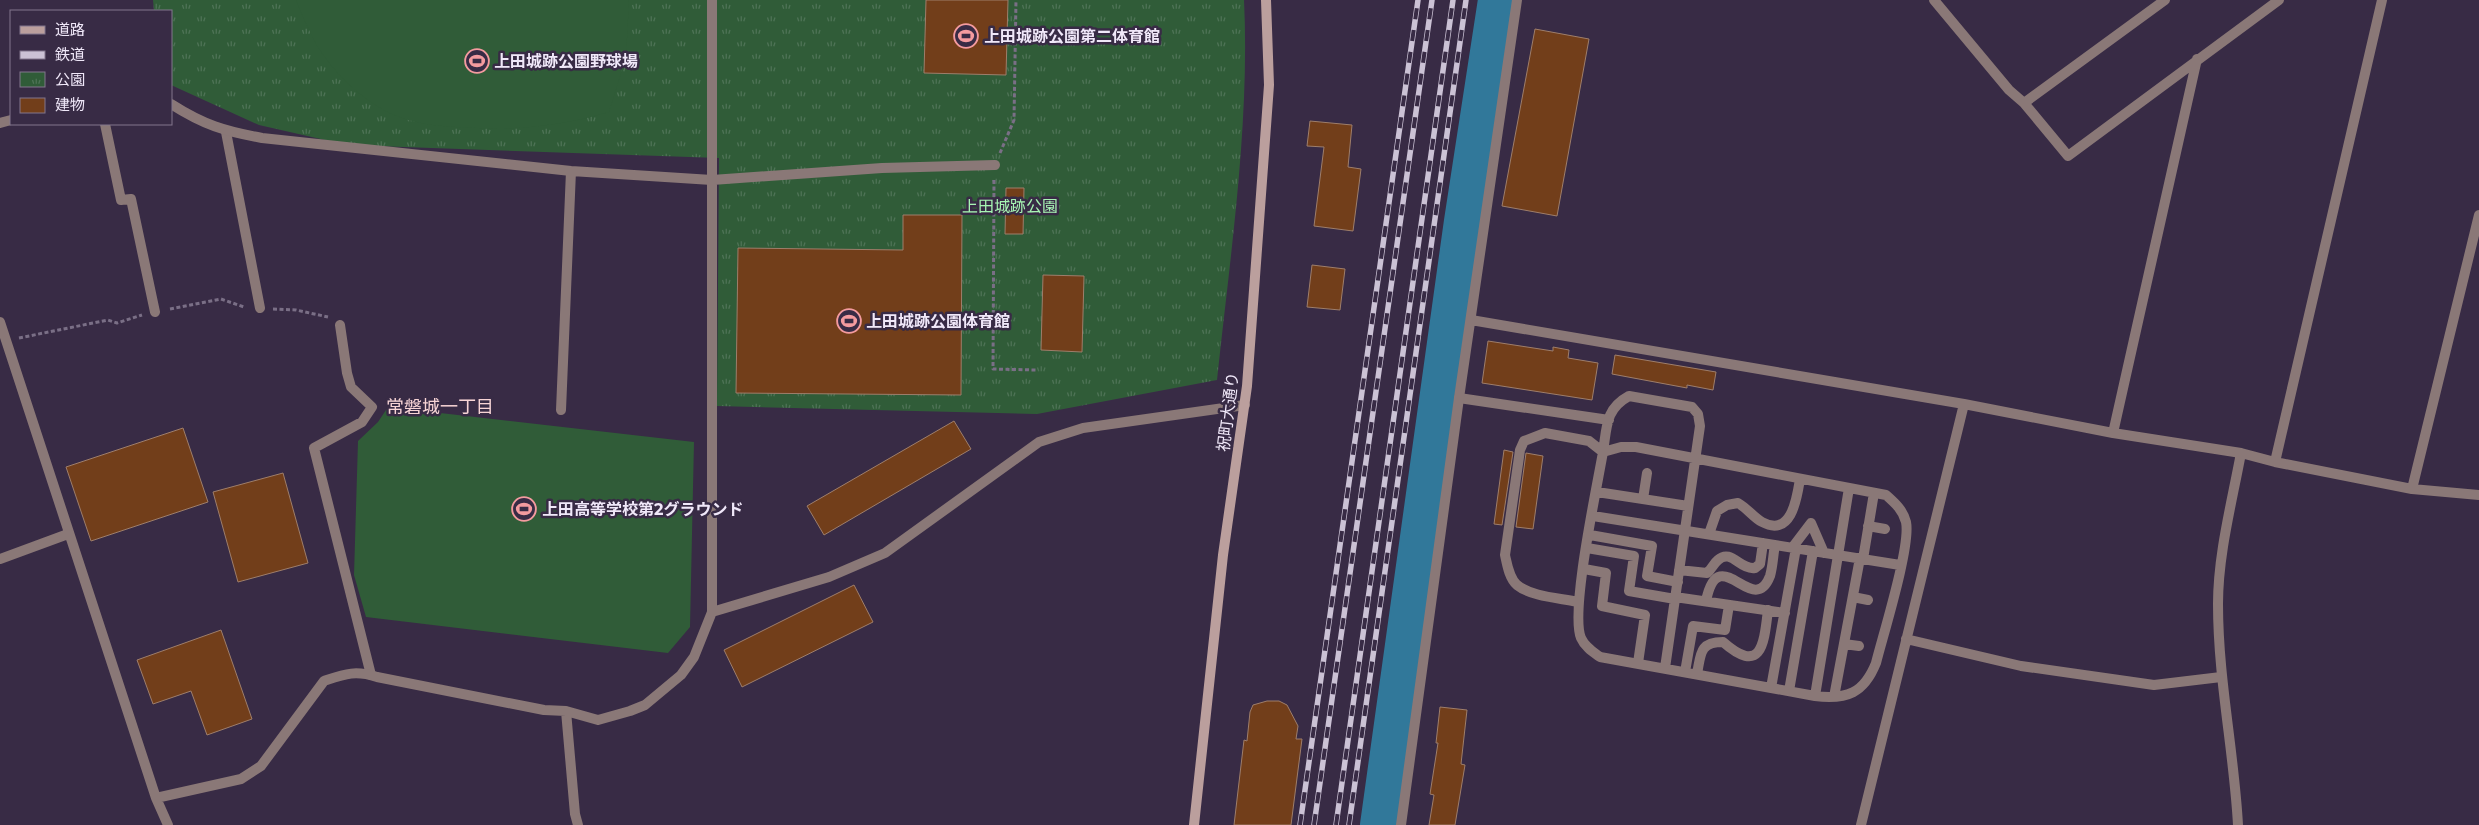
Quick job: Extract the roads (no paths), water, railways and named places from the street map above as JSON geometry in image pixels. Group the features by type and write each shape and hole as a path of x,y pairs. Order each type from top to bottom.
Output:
{"street":[{"path":"156,798 241,779 261,766 324,681 362,672 598,720 645,705 681,675 694,657 712,612 712,0"},
{"name":"祝町大通り","path":"1194,825 1223,555 1245,405 1269,85 1266,0"},
{"path":"1401,825 1459,398 1517,0"},
{"path":"1934,0 2009,90 2024,103 2068,156 2279,0"},
{"path":"2024,103 2165,0"},
{"path":"2275,462 2382,0"},
{"path":"2113,433 2197,59"},
{"path":"172,105 195,119 226,132 342,148 572,171 712,180 882,168 995,165"},
{"path":"106,125 121,200 131,199 155,312"},
{"path":"226,132 260,308"},
{"path":"561,410 572,171"},
{"path":"2412,489 2479,215"},
{"path":"1471,320 1964,404 2113,433 2241,453 2275,462 2412,489 2479,495"},
{"path":"0,322 156,798 168,825"},
{"path":"340,325 346,373 351,387 372,407 362,422 314,448 371,675"},
{"path":"1603,452 1621,447 1636,447 1695,458 1800,478 1886,495 1899,506 1906,523 1905,544 1876,663 1870,678 1853,693 1815,696 1600,657 1590,650 1581,638 1578,602 1588,548 1603,452 1609,420 1616,403 1629,396 1692,407 1698,414 1700,426 1695,458 1688,506 1678,582 1665,668"},
{"path":"1459,398 1609,420"},
{"path":"1861,825 1964,404"},
{"path":"712,612 829,577 885,553 1040,442 1083,428 1245,405"},
{"path":"1578,602 1529,592 1516,584 1509,570 1505,555 1520,450 1524,441 1545,434 1589,441 1603,452"},
{"path":"2238,825 2221,676 2218,603 2225,539 2241,453"},
{"path":"1643,499 1647,473"},
{"path":"1709,534 1717,511 1727,505 1738,503 1764,523 1783,522 1796,508 1800,478"},
{"path":"1815,696 1849,488"},
{"path":"1597,492 1688,506"},
{"path":"1834,696 1874,493"},
{"path":"1593,516 1900,565"},
{"path":"1772,688 1794,548 1811,523 1819,552 1789,691"},
{"path":"1868,526 1885,529"},
{"path":"0,559 68,534"},
{"path":"1590,535 1652,546 1647,576 1678,582"},
{"path":"1679,570 1707,573 1717,561 1728,557 1733,558 1743,567 1755,568 1760,564 1763,543"},
{"path":"1706,602 1710,585 1721,577 1734,578 1744,588 1759,588 1766,583 1770,575 1775,545"},
{"path":"1588,548 1634,556 1629,591 1785,613"},
{"path":"1584,569 1606,573 1602,606 1645,615 1638,663"},
{"path":"1853,597 1868,600"},
{"path":"1685,672 1693,626 1725,630 1729,605"},
{"path":"1697,674 1701,651 1707,644 1723,642 1734,653 1746,656 1753,655 1760,650 1764,644 1768,610"},
{"path":"1906,639 2021,666 2154,686 2221,676"},
{"path":"1844,644 1859,646"},
{"path":"566,712 575,814 578,825"}],"waterway":[{"path":"1379,825 1463,221 1497,0"}],"railway":[{"path":"1300,825 1418,0"},
{"path":"1314,825 1432,0"},
{"path":"1336,825 1453,0"},
{"path":"1349,825 1466,0"}],"place":[{"name":"上田城跡公園第二体育館","path":"966,36"},
{"name":"上田城跡公園野球場","path":"477,61"},
{"name":"上田城跡公園体育館","path":"849,321"},
{"name":"上田高等学校第2グラウンド","path":"524,509"}],"district":[{"name":"常磐城一丁目","path":"440,407"}],"park label":[{"name":"上田城跡公園","path":"1010,206"}]}
